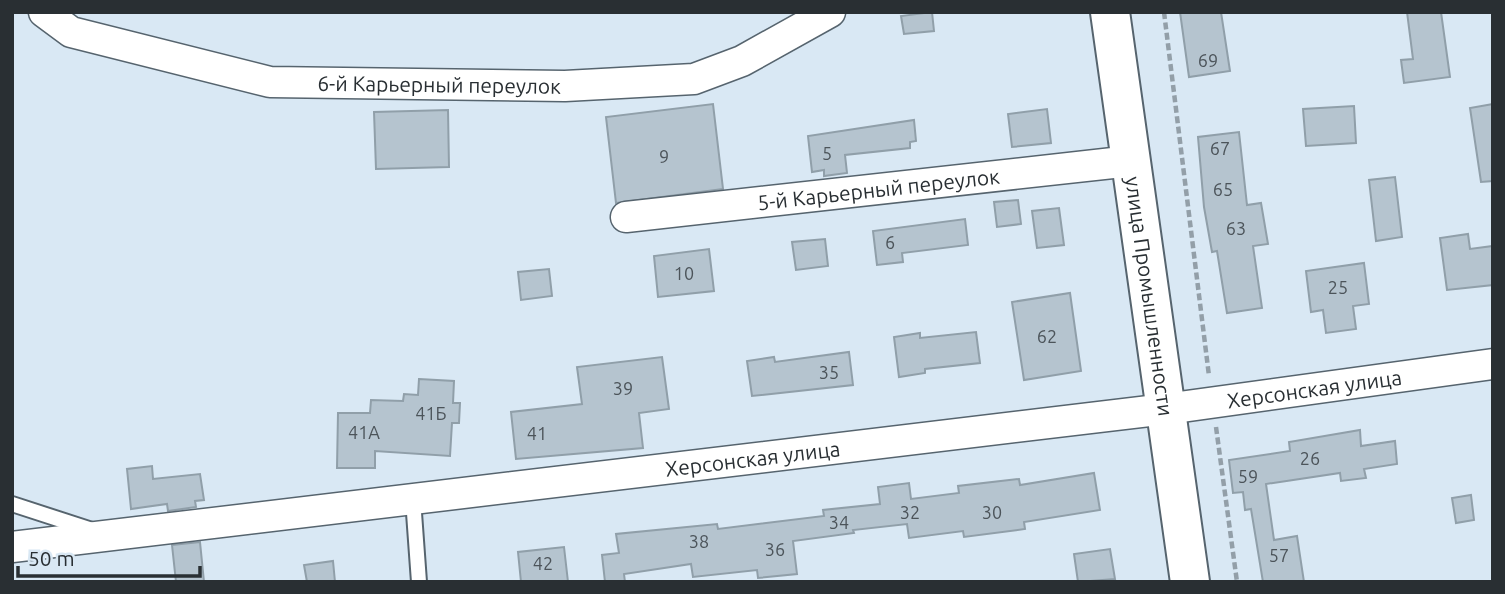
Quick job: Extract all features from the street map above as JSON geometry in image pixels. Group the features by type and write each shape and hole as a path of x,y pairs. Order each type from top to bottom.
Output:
{"main road":[{"name":"улица Промышленности","path":"1110,12 1190,582"}],"street":[{"name":"6-й Карьерный переулок","path":"44,12 71,32 270,82 565,86 694,79 742,61 830,12"},
{"name":"5-й Карьерный переулок","path":"626,217 1131,161"},
{"name":"Херсонская улица","path":"12,547 1166,409 1493,364"}],"lane":[{"path":"413,499 419,582"},
{"path":"12,504 106,535"}],"path":[{"path":"1164,12 1237,582"}],"building":[{"path":"932,12 934,31 904,34 901,16"},
{"path":"1180,12 1221,12 1230,71 1189,77"},
{"path":"1407,12 1441,12 1450,77 1404,83 1401,60 1413,59"},
{"path":"713,104 723,189 616,203 606,117"},
{"path":"1493,104 1493,181 1481,182 1470,108"},
{"path":"1354,106 1356,143 1306,146 1303,109"},
{"path":"1047,109 1051,143 1012,147 1008,114"},
{"path":"448,110 449,167 376,169 374,112"},
{"path":"914,120 916,141 910,142 910,148 845,155 847,173 824,176 824,170 812,172 808,136"},
{"path":"1239,132 1247,205 1261,203 1268,244 1253,246 1262,308 1227,313 1217,251 1212,252 1204,207 1198,137"},
{"path":"1395,177 1402,237 1376,241 1369,180"},
{"path":"1018,200 1021,224 997,227 994,202"},
{"path":"1059,208 1064,245 1037,248 1032,211"},
{"path":"965,219 968,245 902,253 903,262 877,265 873,231"},
{"path":"1468,234 1470,249 1493,246 1493,285 1447,290 1440,238"},
{"path":"825,239 828,266 796,270 792,242"},
{"path":"709,249 714,291 658,297 654,256"},
{"path":"1364,263 1369,304 1353,306 1356,329 1326,333 1323,310 1311,312 1306,271"},
{"path":"549,269 552,296 521,300 518,272"},
{"path":"1070,293 1081,371 1024,380 1012,302"},
{"path":"976,332 980,363 925,369 925,373 899,377 894,337 920,333 920,338"},
{"path":"849,352 853,385 752,396 747,361 774,357 775,362"},
{"path":"662,357 669,409 639,413 643,448 516,459 511,412 582,404 577,367"},
{"path":"419,379 454,381 453,403 460,403 459,423 452,423 450,456 375,451 375,468 337,468 338,413 370,413 371,400 403,401 404,394 418,395"},
{"path":"1360,430 1361,446 1395,441 1397,464 1364,469 1366,478 1341,481 1340,473 1266,484 1274,540 1297,536 1304,582 1263,582 1251,509 1245,510 1243,492 1233,493 1229,460 1290,451 1289,442"},
{"path":"152,466 153,479 200,474 204,500 195,501 196,507 168,511 167,504 131,509 127,469"},
{"path":"1094,473 1100,510 1024,522 1025,529 964,537 963,531 909,538 907,524 853,530 854,533 793,541 797,574 758,578 757,570 693,577 691,564 624,574 625,582 605,582 602,555 619,553 616,534 717,524 718,529 824,516 823,510 880,504 878,487 909,483 911,499 959,493 958,486 1019,479 1020,485"},
{"path":"1471,495 1474,520 1456,523 1452,498"},
{"path":"200,542 204,582 176,582 172,545"},
{"path":"564,547 568,582 521,582 518,552"},
{"path":"1110,549 1115,579 1078,582 1074,554"},
{"path":"333,561 335,582 307,582 304,565"}]}
